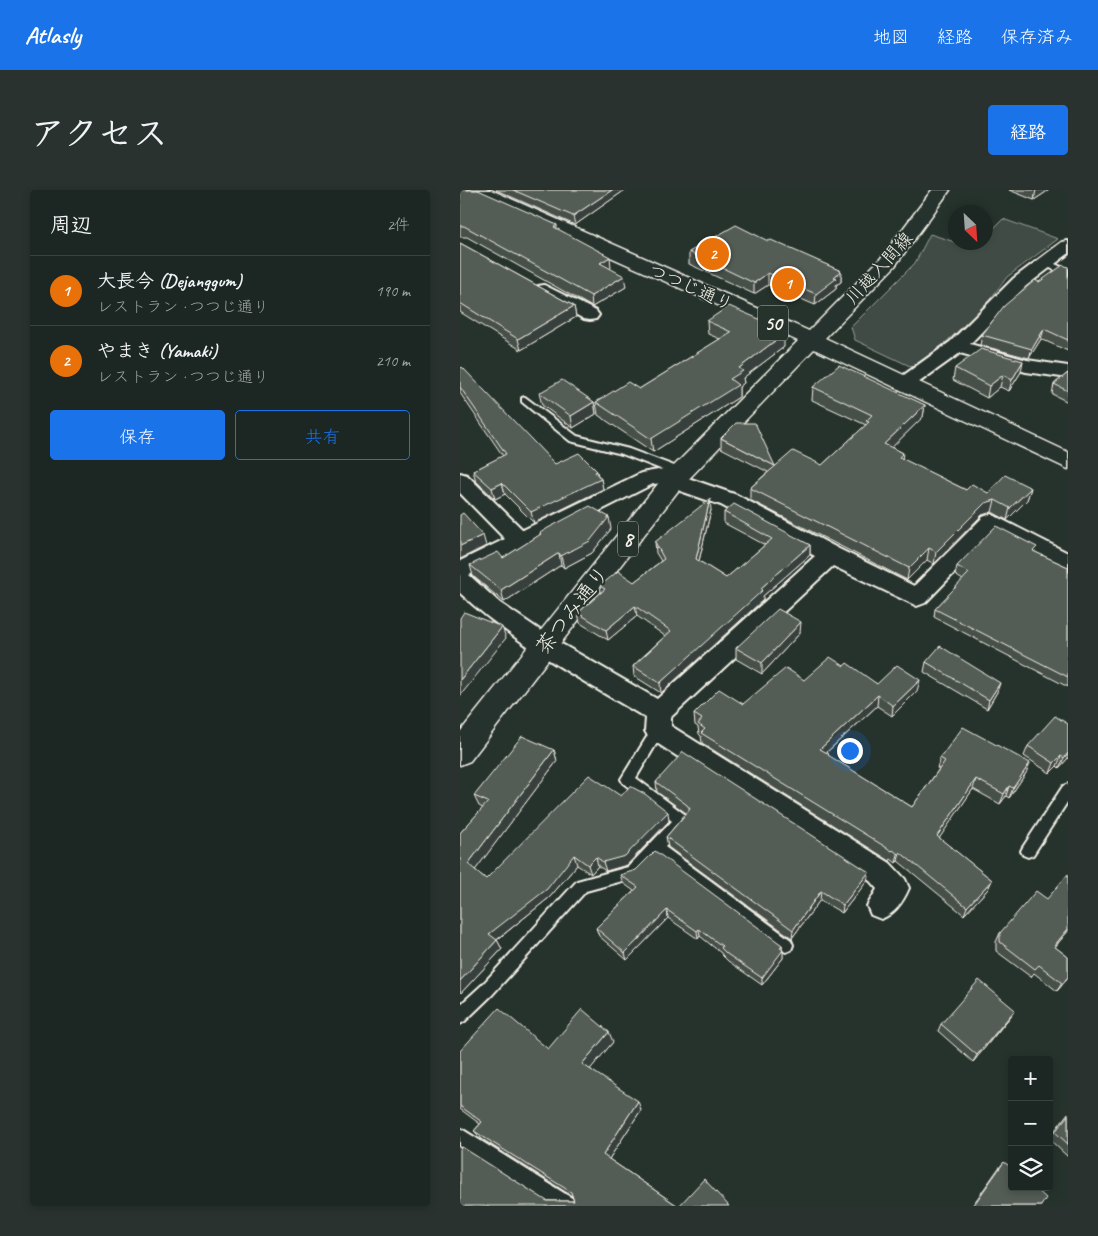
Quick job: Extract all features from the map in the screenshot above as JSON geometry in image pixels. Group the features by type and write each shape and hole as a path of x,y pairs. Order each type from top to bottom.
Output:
{"main road":[{"name":"つつじ通り","path":"476,190 812,340 1068,461"},
{"name":"川越入間線","path":"812,340 888,262 941,190"},
{"name":"茶つみ通り","path":"460,753 677,477 812,340"}],"street":[{"path":"904,384 957,346 1020,282 1044,262 1068,246"},
{"path":"530,282 590,315"},
{"path":"957,346 1026,366 1068,372"},
{"path":"460,571 648,478 677,477 729,500 831,555 917,598 991,522 1068,563"},
{"path":"460,480 522,542"},
{"path":"658,722 831,555"},
{"path":"460,580 492,609 544,646 880,872 896,888 881,906"}],"lane":[{"path":"1044,262 1068,273"},
{"path":"525,400 574,439 625,451 677,477"},
{"path":"460,1016 487,990 582,886 632,872 682,820 628,779 658,722"},
{"path":"1028,851 1068,790"},
{"path":"654,847 786,945"},
{"path":"460,1136 569,1206"}],"shaded area":[{"path":"1003,219 1058,239 1007,277 985,306 943,345 912,367 855,340 851,327 915,263 930,234 948,240 948,250 993,250 993,229"}],"building":[{"path":"460,190 478,190 557,225 554,227 610,257 600,263 624,276 591,296 464,226 460,226"},
{"path":"513,190 612,190 573,216"},
{"path":"736,225 768,241 771,240 841,271 834,277 837,278 816,294 768,273 754,283 689,252"},
{"path":"460,243 574,306 518,339 460,303"},
{"path":"1063,265 1068,267 1068,340 1044,329 1032,349 982,335 1004,306 1035,280 1039,282"},
{"path":"729,306 775,326 772,328 784,334 739,368 743,371 730,379 738,385 651,439 596,402 628,382 639,389 731,332 707,321"},
{"path":"981,349 1023,361 1012,380 1003,375 989,386 955,368"},
{"path":"839,365 925,405 884,444 903,453 899,457 966,490 972,484 988,493 1005,475 1031,488 1010,508 995,500 985,503 936,552 929,548 909,568 750,488 793,451 822,465 869,422 866,421 872,415 813,387"},
{"path":"462,367 555,464 579,453 597,471 595,472 601,479 531,512 502,483 492,488 473,471 506,454 460,387 460,369"},
{"path":"1068,373 1068,391 1054,384"},
{"path":"562,380 594,402 571,416 539,393"},
{"path":"736,423 755,423 775,466 721,438"},
{"path":"710,499 696,559 726,578 772,539 724,512 734,504 810,545 761,588 763,590 660,683 633,666 671,631 635,606 606,630 578,613 605,589 600,586 618,571 634,582 664,559 655,542"},
{"path":"590,506 609,517 590,541 561,556 559,553 501,590 470,565 498,552 503,558 548,528"},
{"path":"463,513 483,535 460,546 460,515"},
{"path":"996,526 1037,547 1033,551 1068,567 1068,677 935,609 969,573 957,566"},
{"path":"778,609 801,622 762,663 736,648"},
{"path":"464,612 502,627 460,680 460,618"},
{"path":"940,646 1000,683 989,700 926,662"},
{"path":"830,657 844,666 847,663 877,684 897,665 920,680 893,706 878,695 820,749 912,807 945,761 940,758 963,727 1030,763 1013,788 1009,786 1004,794 976,779 937,836 992,880 967,907 900,852 898,854 892,851 701,733 705,729 698,724 702,719 694,714 719,689 743,704 786,668 804,680"},
{"path":"1055,716 1068,724 1068,753 1064,758 1061,756 1054,763 1028,746"},
{"path":"522,736 554,750 468,864 486,879 589,775 621,796 630,786 645,794 668,812 625,856 603,862 596,857 588,865 574,855 547,889 489,934 497,940 460,981 460,833 488,802 474,796"},
{"path":"683,752 869,872 843,905 821,891 793,930 666,837 690,809 656,782"},
{"path":"655,851 782,945 780,948 783,950 762,978 727,954 721,948 722,946 699,929 697,931 667,910 625,953 596,928 638,887 620,875 636,870"},
{"path":"1068,874 1068,929 1054,946 1068,957 1068,977 1062,983 1039,965 1035,969 1000,942 1000,933 1036,891 1047,899"},
{"path":"979,980 1015,1010 977,1055 941,1024"},
{"path":"499,1008 548,1049 582,1009 609,1032 582,1064 638,1101 603,1155 678,1206 460,1206 460,1149 462,1147 547,1201 574,1201 571,1192 474,1131 482,1122 460,1106 460,1051"},
{"path":"1068,1115 1068,1144 1055,1132"},
{"path":"1004,1162 1008,1165 1008,1191 1038,1191 1046,1198 1041,1206 973,1206"},
{"path":"704,1179 729,1206 679,1206"}],"place":[{"name":"やまき (Yamaki)","path":"713,254"},
{"name":"大長今 (Dejanggum)","path":"788,284"}]}
